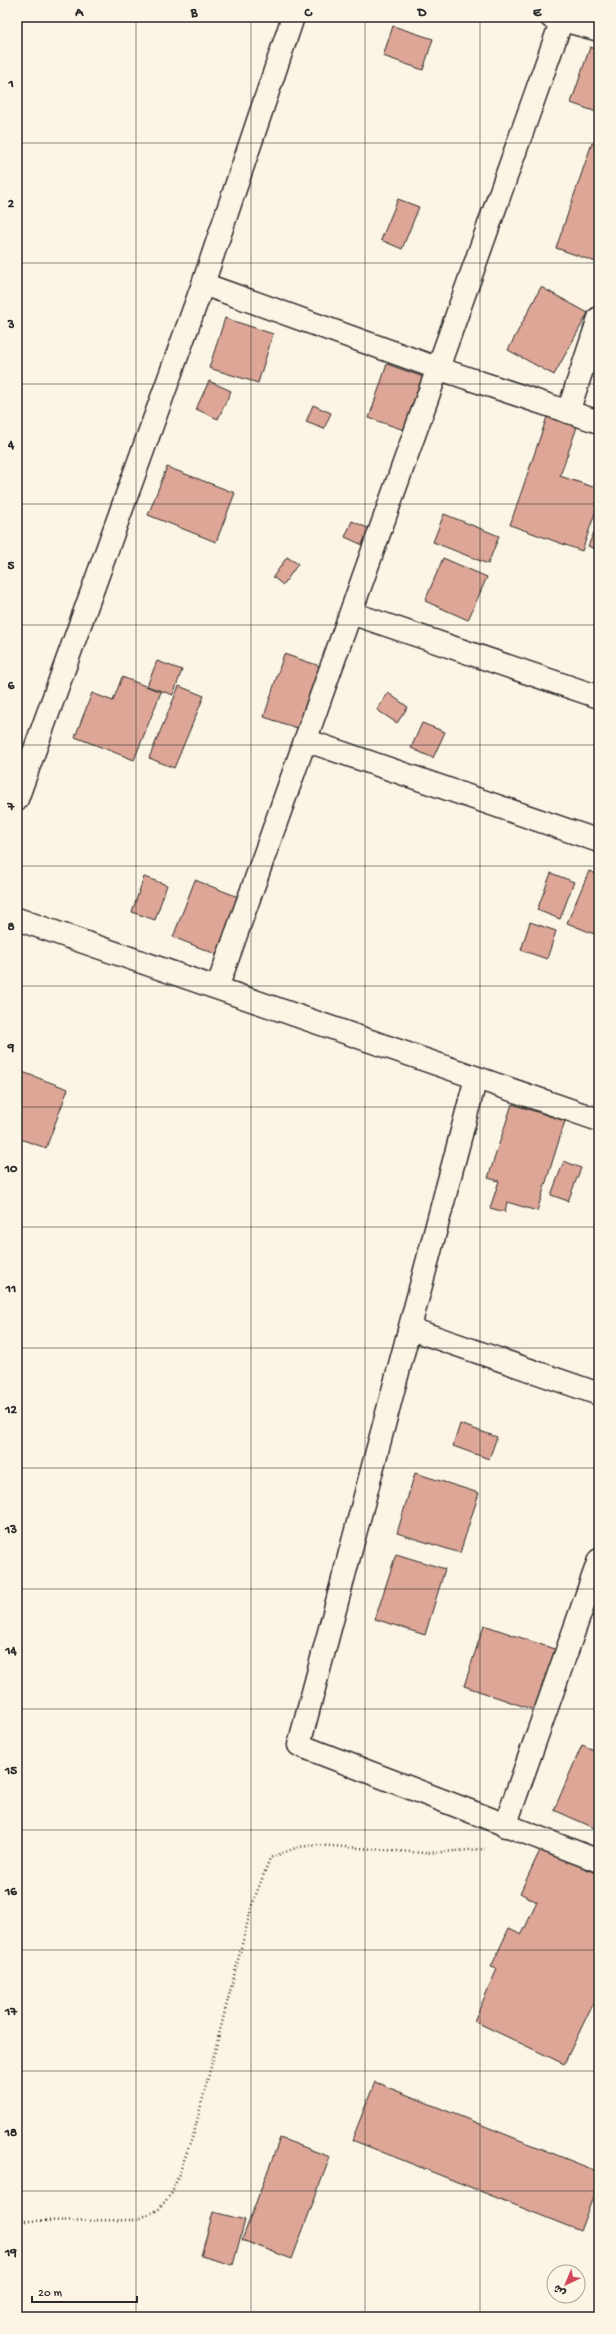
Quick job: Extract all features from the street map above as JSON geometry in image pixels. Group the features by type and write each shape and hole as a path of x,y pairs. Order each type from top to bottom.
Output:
{"street":[{"path":"17,800 203,284 294,17"},
{"path":"217,988 438,368 558,18 599,30"},
{"path":"203,284 438,368 599,422"},
{"path":"568,412 599,318"},
{"path":"351,613 599,697"},
{"path":"306,740 599,841"},
{"path":"17,919 599,1120"},
{"path":"476,1078 300,1745 505,1826 599,1861"},
{"path":"411,1329 599,1394"},
{"path":"505,1826 599,1560"}],"path":[{"path":"17,2221 136,2220 158,2210 172,2193 194,2133 252,1905 270,1858 298,1847 319,1845 425,1852 483,1850 498,1843 505,1826"}],"building":[{"path":"393,26 433,39 423,70 383,56"},
{"path":"590,47 599,50 599,113 571,103"},
{"path":"592,143 599,145 599,252 596,262 556,248"},
{"path":"398,199 419,207 402,249 381,240"},
{"path":"541,287 588,313 554,375 508,350"},
{"path":"225,318 273,334 258,383 209,368"},
{"path":"387,364 426,378 407,431 369,418"},
{"path":"209,381 231,391 218,419 196,409"},
{"path":"313,405 331,413 324,429 306,422"},
{"path":"547,417 577,427 560,476 599,489 599,501 582,551 510,525"},
{"path":"167,467 235,493 216,542 148,515"},
{"path":"444,514 499,536 488,564 433,542"},
{"path":"352,521 372,530 365,546 345,537"},
{"path":"599,521 599,551 588,546"},
{"path":"287,557 298,564 283,585 273,577"},
{"path":"443,558 487,577 468,620 425,601"},
{"path":"284,654 326,668 306,731 264,717"},
{"path":"157,661 182,670 173,695 147,686"},
{"path":"122,677 161,692 134,760 75,737 92,693 113,701"},
{"path":"179,686 204,696 174,768 149,758"},
{"path":"388,693 408,707 397,723 377,710"},
{"path":"422,723 445,732 433,758 411,748"},
{"path":"589,871 599,875 599,936 567,923"},
{"path":"551,873 574,882 560,919 537,910"},
{"path":"144,877 167,885 155,920 132,912"},
{"path":"195,880 246,900 223,957 173,937"},
{"path":"530,922 556,931 547,959 521,950"},
{"path":"17,1070 68,1089 46,1148 17,1138"},
{"path":"512,1104 565,1121 537,1211 507,1202 505,1212 490,1208 499,1181 488,1178"},
{"path":"564,1161 581,1168 568,1201 551,1195"},
{"path":"460,1424 497,1437 489,1459 453,1446"},
{"path":"415,1473 479,1493 460,1553 397,1533"},
{"path":"396,1554 445,1569 425,1635 375,1619"},
{"path":"484,1625 557,1650 537,1711 464,1686"},
{"path":"582,1745 599,1752 599,1830 554,1810"},
{"path":"542,1846 599,1873 599,1991 564,2064 474,2021 497,1969 491,1967 509,1928 522,1934 537,1902 520,1893"},
{"path":"375,2082 599,2172 599,2182 580,2231 352,2140"},
{"path":"280,2138 330,2157 292,2259 242,2240"},
{"path":"213,2212 245,2220 233,2265 201,2256"}]}
